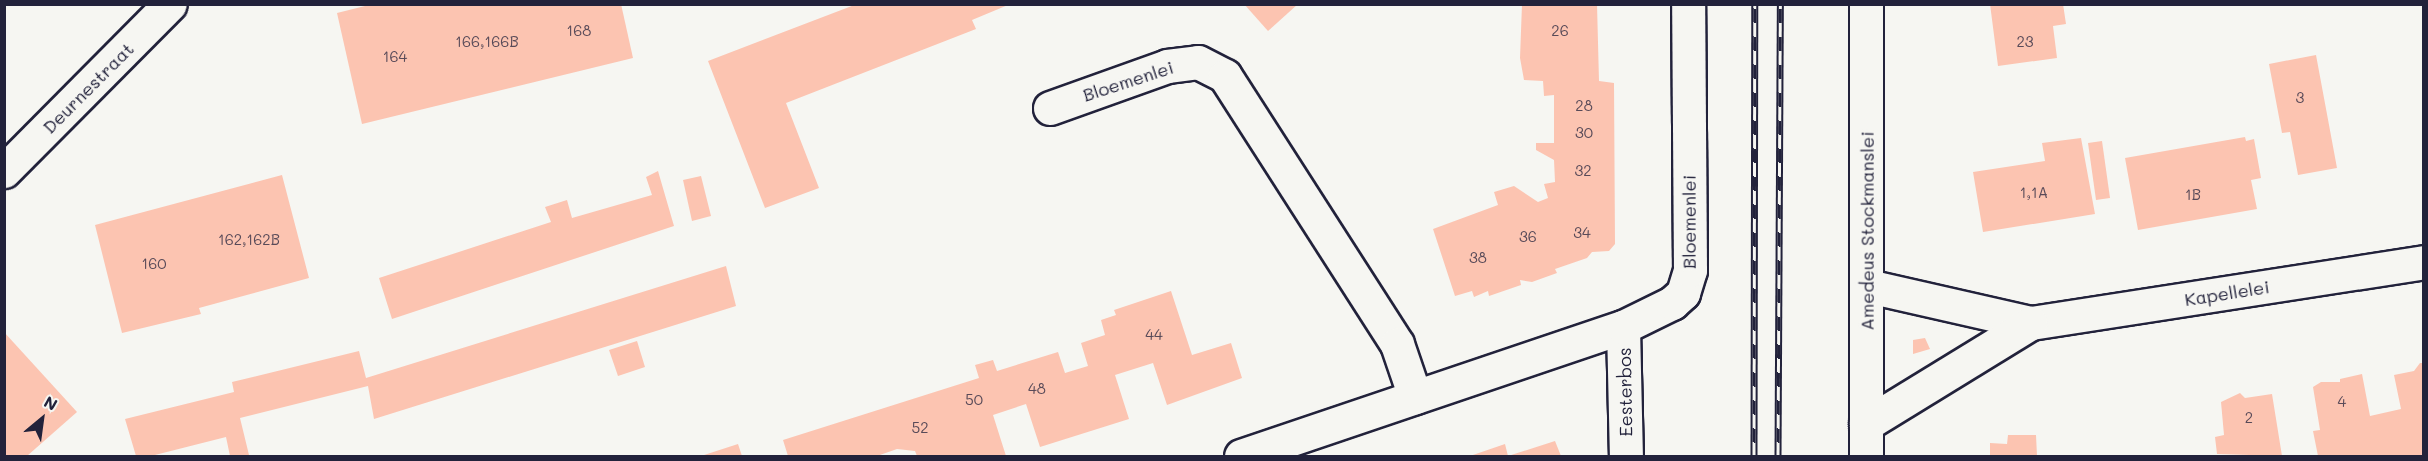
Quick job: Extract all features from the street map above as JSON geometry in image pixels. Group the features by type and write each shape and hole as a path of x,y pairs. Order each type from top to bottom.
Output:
{"street":[{"name":"Deurnestraat","path":"4,171 170,4"},
{"name":"Bloemenlei","path":"1241,456 1623,327 1672,303 1687,284 1688,4"},
{"name":"Amedeus Stockmanslei","path":"1866,4 1868,286 1866,456"},
{"name":"Bloemenlei","path":"1050,108 1167,66 1198,62 1225,76 1397,344 1415,397"},
{"name":"Kapellelei","path":"1868,286 2031,323 2424,262"},
{"name":"Kapellelei","path":"1866,424 2031,323"},
{"name":"Eesterbos","path":"1623,327 1626,456"}],"building":[{"path":"373,4 621,4 633,58 362,124 337,13"},
{"path":"857,4 1008,5 972,20 976,29 786,103 819,188 765,208 708,61"},
{"path":"1244,4 1298,4 1268,31"},
{"path":"1522,4 1597,4 1599,81 1614,83 1615,244 1609,251 1592,252 1587,258 1555,269 1557,273 1532,282 1520,280 1521,285 1489,296 1488,291 1474,297 1472,291 1455,296 1433,229 1498,205 1494,192 1514,186 1538,202 1548,198 1544,184 1555,182 1554,160 1536,150 1536,143 1554,143 1554,95 1544,96 1543,81 1524,80 1520,58"},
{"path":"1990,4 2063,4 2066,24 2053,26 2057,58 1998,66"},
{"path":"2316,55 2337,168 2298,175 2290,132 2282,133 2269,64"},
{"path":"2245,137 2246,141 2254,139 2261,178 2251,180 2257,209 2138,230 2125,158"},
{"path":"2081,138 2095,214 1983,232 1973,172 2045,161 2042,143"},
{"path":"2102,141 2110,198 2096,200 2088,143"},
{"path":"658,171 674,226 392,319 379,278 551,222 545,207 567,200 572,218 652,195 646,177"},
{"path":"282,175 309,278 199,308 201,314 122,333 95,225"},
{"path":"701,176 711,216 692,221 683,180"},
{"path":"726,266 736,306 374,419 368,386 240,418 249,455 230,456 226,437 151,456 136,456 125,419 234,392 232,382 359,351 366,378"},
{"path":"1171,291 1192,355 1231,343 1242,378 1167,405 1153,363 1115,375 1129,419 1040,447 1026,404 993,415 1006,456 917,456 915,451 897,449 877,456 788,456 783,440 979,378 975,365 993,360 997,371 1058,352 1065,373 1088,366 1081,343 1105,335 1101,320 1116,315 1114,310"},
{"path":"4,332 77,412 27,456 4,456"},
{"path":"1925,338 1930,349 1913,354 1913,340"},
{"path":"637,341 645,367 618,376 609,350"},
{"path":"2420,363 2424,363 2424,456 2318,456 2313,431 2320,430 2313,387 2321,382 2340,382 2340,379 2362,374 2370,416 2401,409 2394,375 2414,371"},
{"path":"2240,393 2245,398 2272,394 2282,456 2217,454 2215,437 2224,435 2221,402"},
{"path":"2008,435 2036,435 2037,456 1990,456 1990,443 2007,444"},
{"path":"1555,441 1561,456 1508,456"},
{"path":"738,444 742,456 701,456"},
{"path":"1505,444 1508,456 1470,456"}],"railway":[{"path":"1754,456 1755,4"},
{"path":"1778,456 1780,4"}]}
